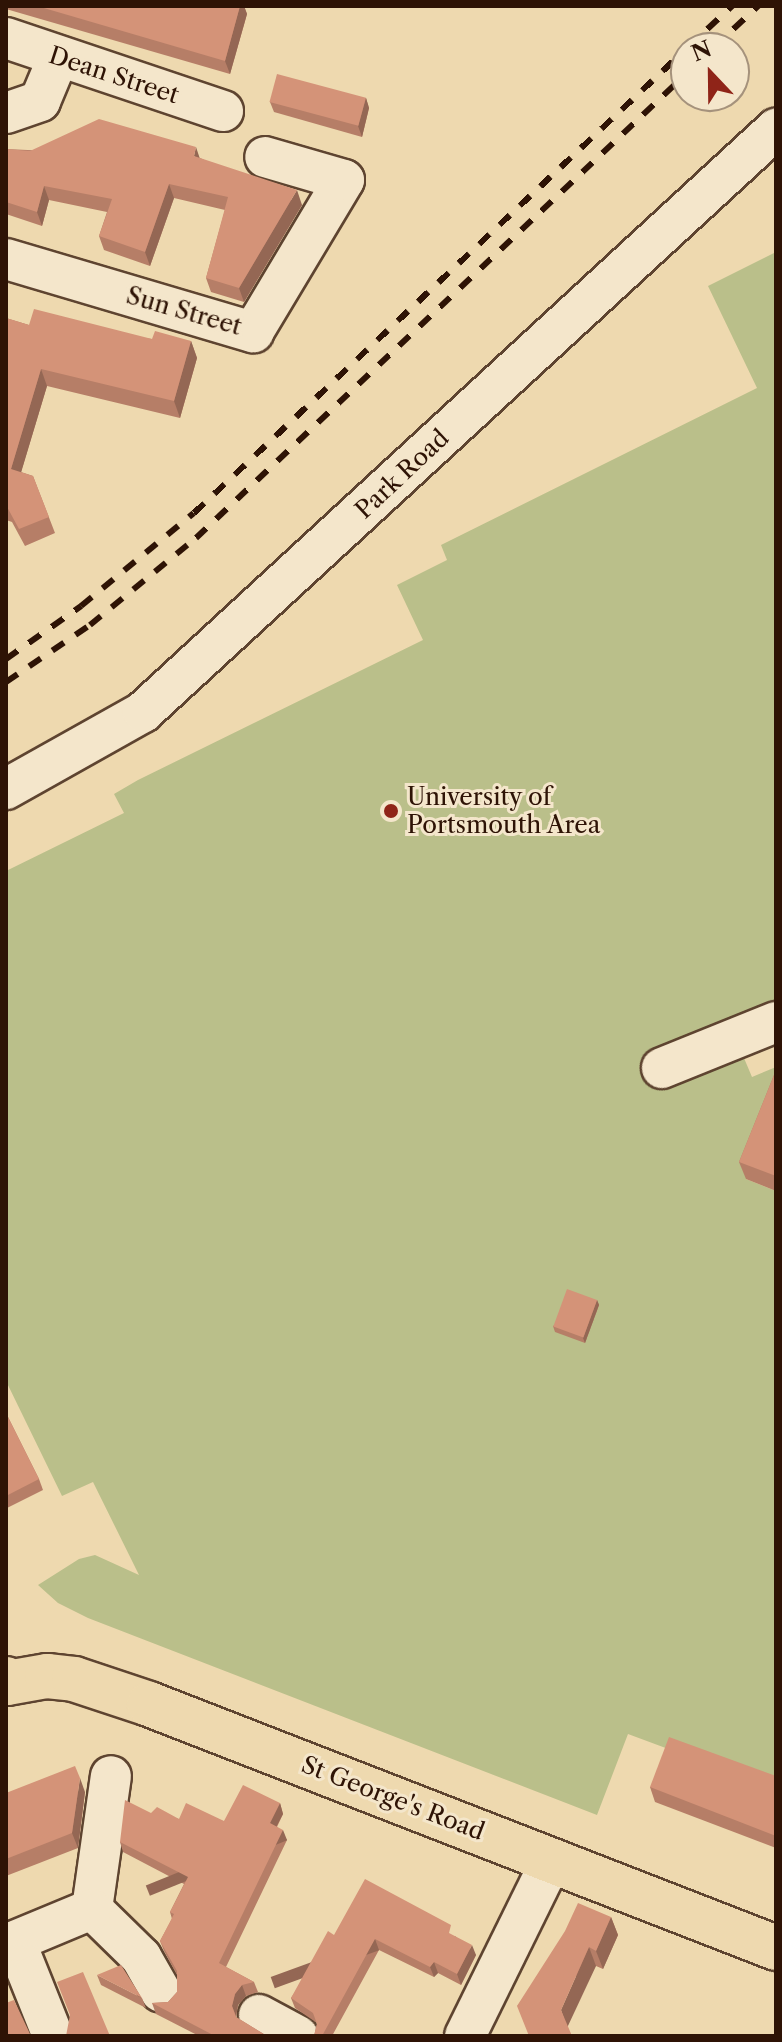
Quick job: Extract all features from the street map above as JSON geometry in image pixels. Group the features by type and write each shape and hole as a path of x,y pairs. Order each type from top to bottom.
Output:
{"main road":[{"name":"St George's Road","path":"6,1682 54,1676 88,1682 776,1948"}],"street":[{"name":"Dean Street","path":"6,38 223,111"},
{"path":"6,113 40,101 58,58"},
{"name":"Park Road","path":"6,789 143,712 776,129"},
{"name":"Sun Street","path":"6,259 253,332 344,180 265,157"},
{"path":"662,1068 776,1022"},
{"path":"92,1909 111,1776"},
{"path":"465,2036 552,1859"},
{"path":"53,2036 15,1941 92,1909"},
{"path":"92,1909 141,1957 161,1992"},
{"path":"259,2015 298,2036"}],"green space":[{"name":"University of Portsmouth Area","path":"776,252 776,1006 642,1060 655,1087 741,1051 752,1077 776,1067 776,1103 746,1179 776,1191 776,1789 628,1734 597,1815 88,1618 58,1603 38,1585 79,1559 95,1555 139,1575 93,1482 62,1496 6,1381 6,871 124,813 114,794 138,780 423,640 397,585 447,560 441,545 757,388 708,286"}],"building":[{"path":"37,6 240,6 225,61"},
{"path":"277,74 366,98 358,126 269,102"},
{"path":"99,119 196,147 194,156 297,190 239,288 206,278 228,197 169,184 145,252 99,236 112,199 44,186 37,212 6,202 6,149 30,151"},
{"path":"34,309 152,339 155,331 191,341 174,401 41,369 11,469 33,476 49,517 19,529 6,505 6,318 29,325"},
{"path":"776,1070 776,1176 739,1162"},
{"path":"567,1289 597,1300 583,1338 553,1327"},
{"path":"6,1413 39,1479 6,1496"},
{"path":"669,1737 776,1776 776,1836 650,1787"},
{"path":"75,1766 80,1778 72,1833 6,1859 6,1793"},
{"path":"243,1785 280,1803 270,1823 283,1830 219,1963 254,1982 242,1985 235,1994 232,2006 236,2017 267,2036 215,2036 152,2003 168,2002 177,1992 177,1971 160,1941 174,1914 170,1912 188,1877 120,1842 125,1800 151,1813 157,1807 179,1819 186,1803 224,1821"},
{"path":"365,1879 451,1925 449,1933 472,1945 457,1974 434,1962 430,1967 375,1939 322,2036 314,2036 317,2024 313,2013 291,1998 328,1931 334,1935"},
{"path":"578,1903 611,1917 596,1951 589,1947 561,2010 572,2036 529,2036 517,2006 565,1931"},
{"path":"121,1965 142,1998 97,1975"},
{"path":"83,1972 110,2036 66,2036 70,2015 57,1982"},
{"path":"14,2000 31,2036 6,2036 6,2003"}],"railway":[{"path":"704,32 732,6"},
{"path":"730,32 758,6"},
{"path":"6,659 81,606 194,513 670,64"},
{"path":"6,682 90,625 196,538 670,89"}],"place":[{"name":"University of Portsmouth Area","path":"391,811"}]}
